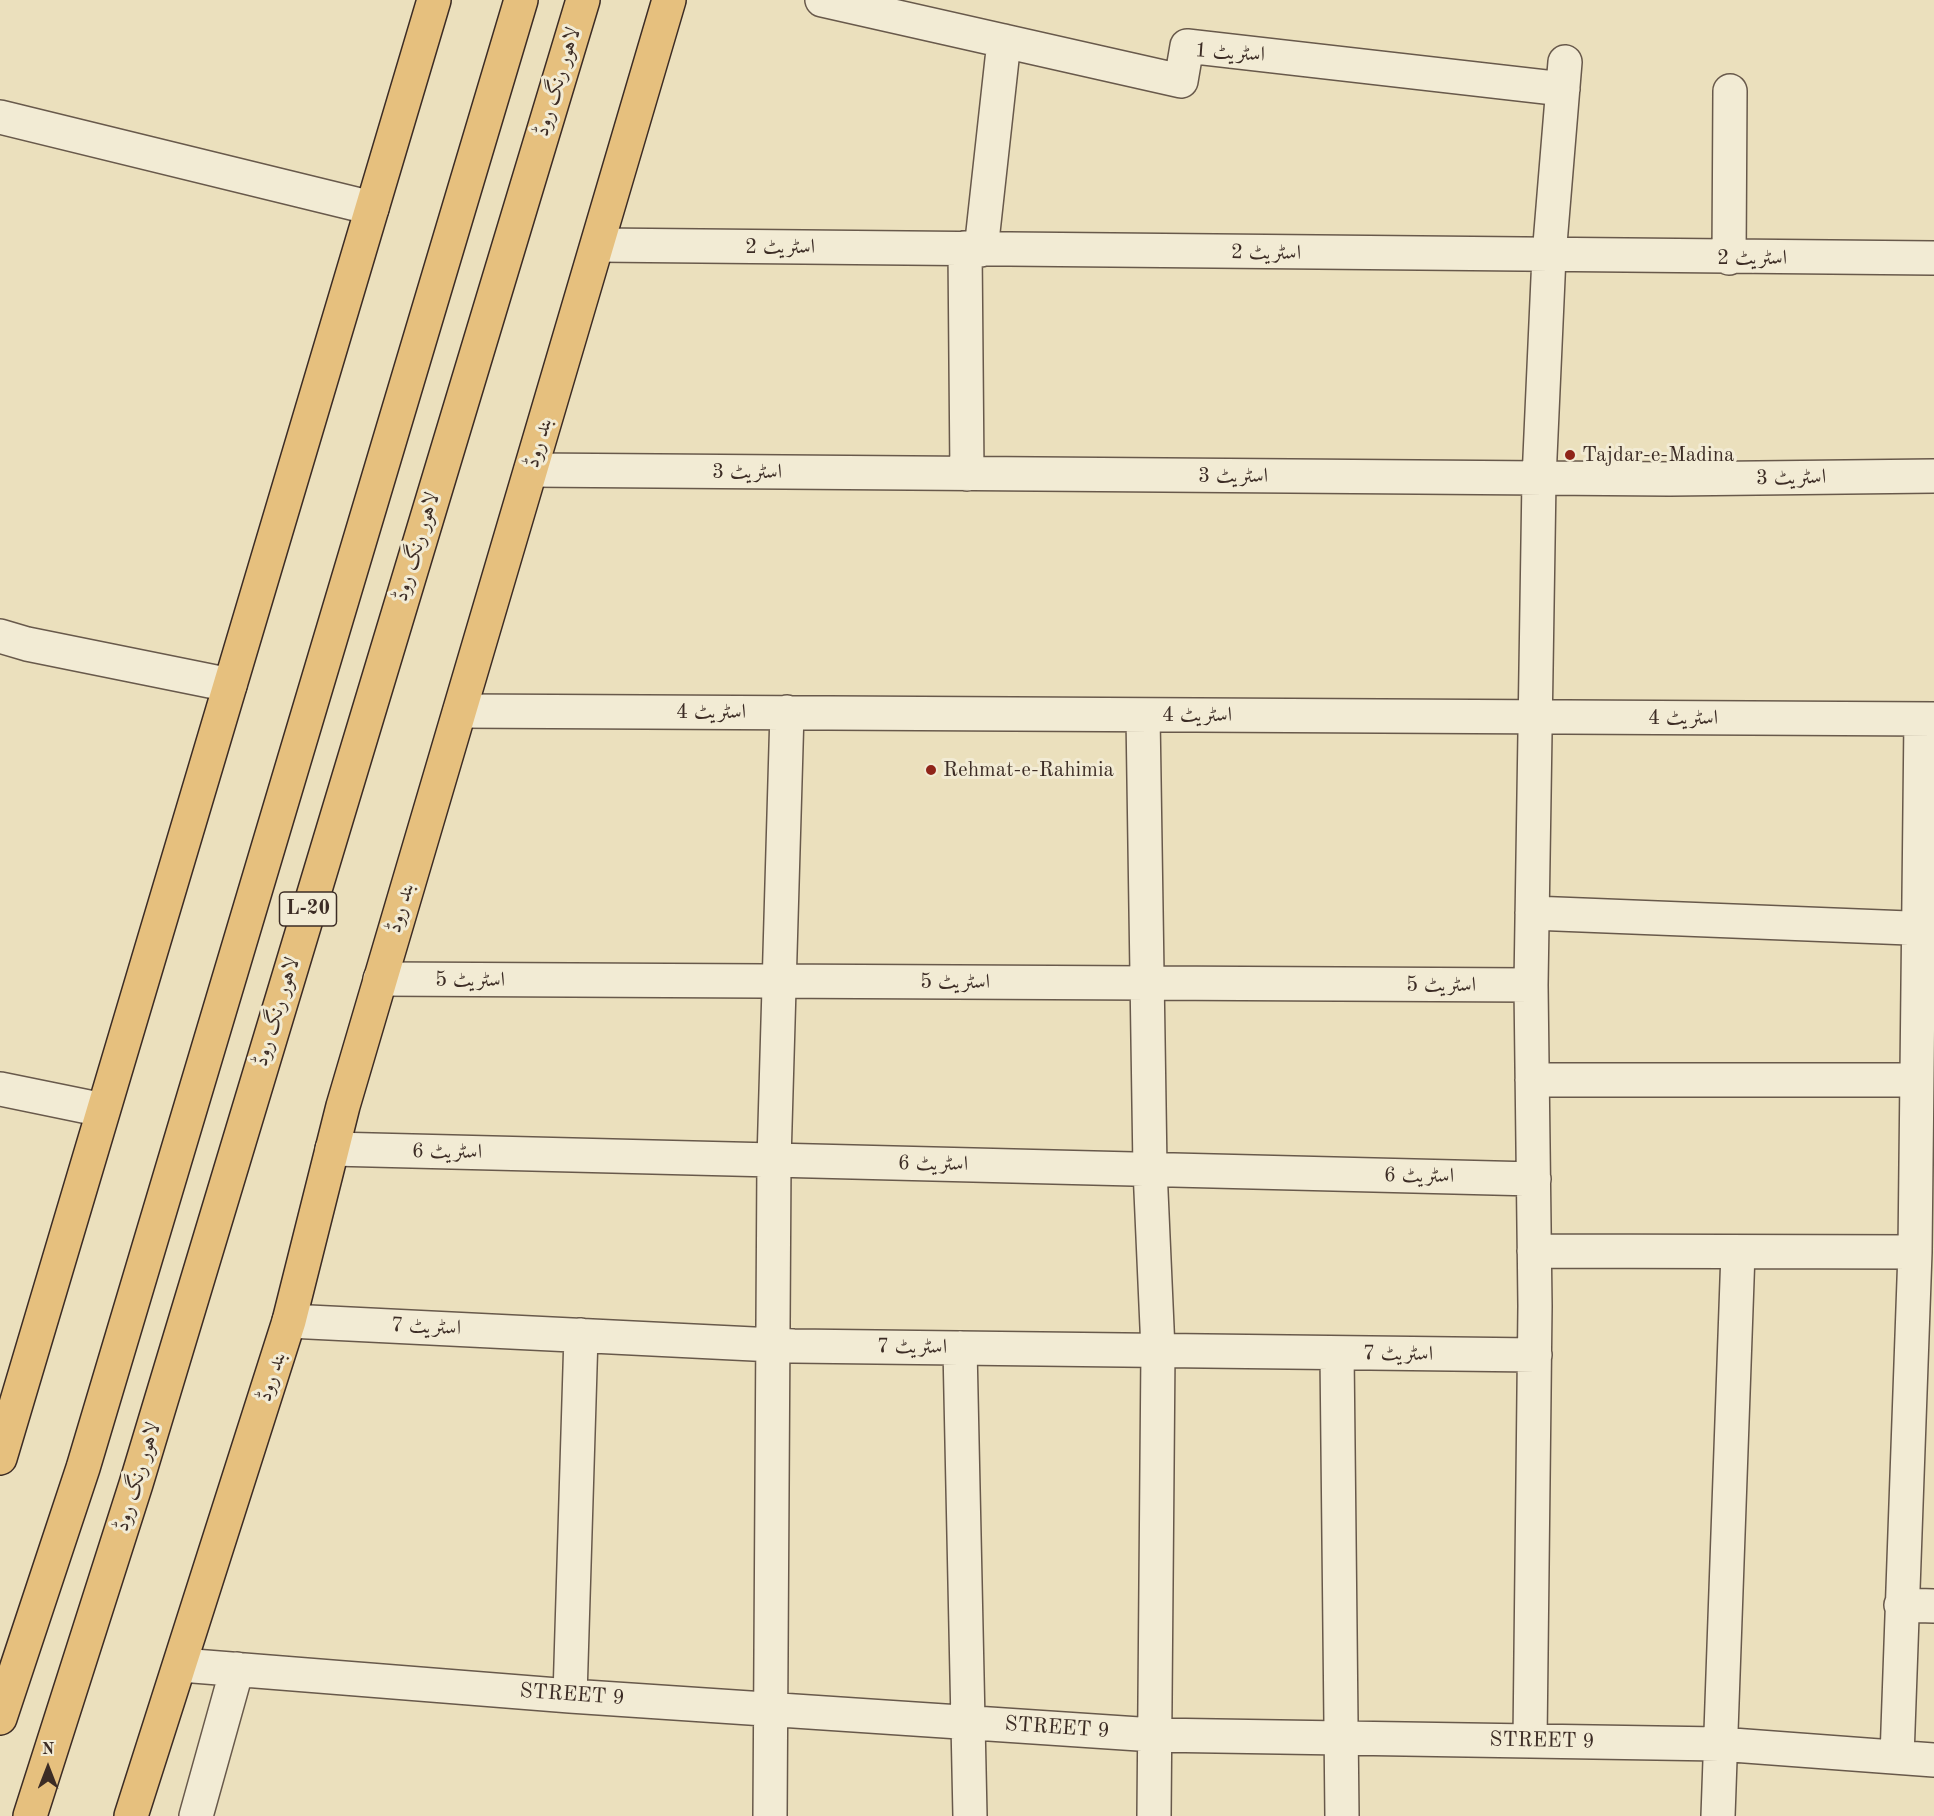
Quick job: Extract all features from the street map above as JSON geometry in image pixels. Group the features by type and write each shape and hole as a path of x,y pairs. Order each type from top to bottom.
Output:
{"main road":[{"path":"0,1458 434,0"},
{"name":"L-20","path":"0,1718 83,1468 521,0"},
{"name":"لاہور رنگ روڈ","path":"30,1816 136,1484 583,0"},
{"name":"بند روڈ","path":"131,1816 290,1321 332,1149 380,979 669,0"}],"street":[{"name":"اسٹریٹ 1","path":"822,0 1181,81 1187,46 1564,75 1549,256"},
{"path":"967,474 973,249 1004,41"},
{"path":"1729,258 1730,91"},
{"path":"0,117 372,208"},
{"name":"اسٹریٹ 2","path":"598,245 1729,258 1934,258"},
{"path":"1530,1741 1535,1355 1531,985 1539,479 1549,256"},
{"name":"اسٹریٹ 3","path":"531,470 1539,479 1934,476"},
{"path":"0,636 27,644 230,685"},
{"name":"اسٹریٹ 4","path":"460,711 1927,719"},
{"path":"770,1816 774,1160 787,712"},
{"path":"1143,715 1150,1169 1158,1350 1154,1816"},
{"path":"1897,1757 1901,1605 1923,1390 1915,1252 1925,1162 1916,1080 1926,929 1927,719"},
{"path":"1532,912 1926,929"},
{"name":"اسٹریٹ 5","path":"380,979 1531,985"},
{"path":"1532,1080 1916,1080"},
{"path":"0,1089 103,1110"},
{"name":"اسٹریٹ 6","path":"332,1149 1533,1179"},
{"path":"1534,1251 1915,1252"},
{"path":"1718,1816 1738,1252"},
{"name":"اسٹریٹ 7","path":"290,1321 773,1345 1535,1355"},
{"path":"570,1696 581,1335"},
{"path":"960,1348 970,1722 970,1816"},
{"path":"1337,1353 1342,1816"},
{"path":"1901,1605 1934,1606"},
{"name":"STREET 9","path":"181,1665 570,1696 1154,1735 1719,1744 1934,1760"},
{"path":"196,1816 237,1669"}],"place":[{"name":"Tajdar-e-Madina","path":"1570,455"},
{"name":"Rehmat-e-Rahimia","path":"931,770"}]}
